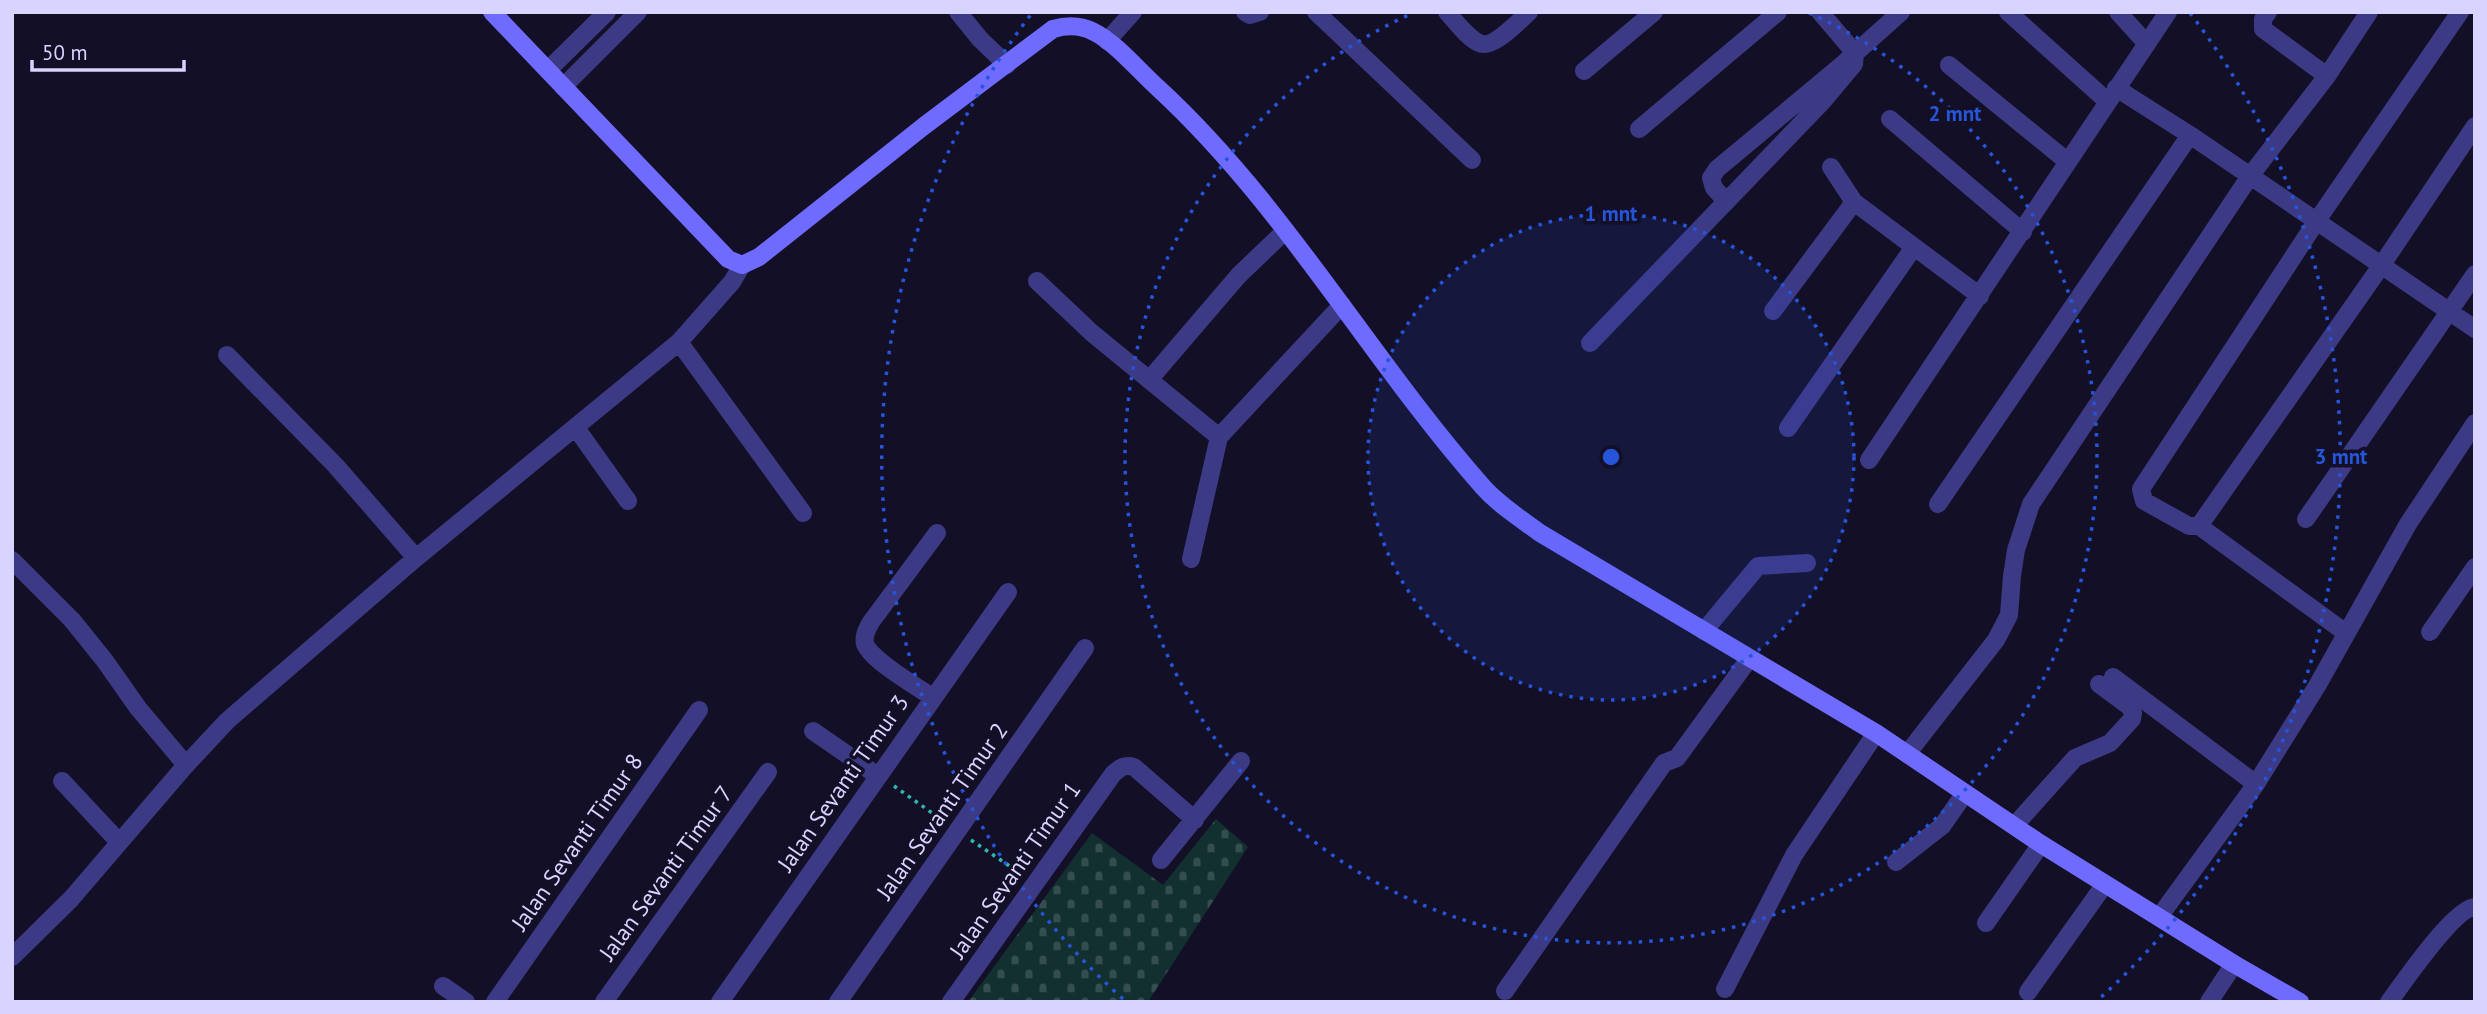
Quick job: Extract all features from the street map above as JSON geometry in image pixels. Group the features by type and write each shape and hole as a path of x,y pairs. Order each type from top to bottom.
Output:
{"street":[{"path":"492,12 728,259 742,265"},
{"path":"548,70 607,12"},
{"path":"563,87 638,12"},
{"path":"958,12 980,39 1007,65"},
{"path":"1107,41 1133,12"},
{"path":"1245,12 1251,15 1260,12"},
{"path":"1316,12 1472,160"},
{"path":"1447,12 1477,42 1486,45 1494,42 1529,12"},
{"path":"1584,71 1654,12"},
{"path":"1639,129 1778,12"},
{"path":"1590,343 1849,72 1856,59 1855,53 1820,12"},
{"path":"1726,201 1714,188 1711,178 1713,173 1901,12"},
{"path":"2008,12 2112,95 2190,135 2475,329"},
{"path":"2119,12 2147,44"},
{"path":"1868,460 2168,12"},
{"path":"2268,12 2262,24 2263,29 2328,76"},
{"path":"1907,754 1988,651 2009,615 2017,550 2031,504 2250,176 2328,76 2369,12"},
{"path":"2346,633 2199,526 2189,526 2147,504 2141,498 2141,489 2316,222 2460,12"},
{"path":"12,957 71,899 227,721 416,558 679,342 732,282 742,265 759,257 924,126 1053,29 1083,27 1107,41 1204,134 1249,184 1396,380 1484,489 1515,516 1876,733 2041,844 2300,1002"},
{"path":"1949,65 2068,162"},
{"path":"1890,119 2023,232"},
{"path":"2199,526 2381,266 2475,126"},
{"path":"1938,504 2190,135"},
{"path":"1831,167 1854,202 1980,296"},
{"path":"1773,311 1854,202"},
{"path":"1149,380 1238,275 1284,230"},
{"path":"1788,428 1914,247"},
{"path":"2306,519 2475,274"},
{"path":"1037,281 1092,333 1219,437"},
{"path":"1191,559 1219,437 1342,305"},
{"path":"679,342 803,513"},
{"path":"227,355 336,466 416,558"},
{"path":"2159,918 2256,784 2317,685 2408,524 2475,423"},
{"path":"576,428 628,500"},
{"path":"932,697 873,656 864,642 864,635 937,533"},
{"path":"12,560 72,620 105,660 138,708 186,765"},
{"path":"1704,631 1758,566 1807,564"},
{"path":"2430,632 2475,567"},
{"name":"Jalan Sevanti Timur 3","path":"720,1002 1008,592"},
{"name":"Jalan Sevanti Timur 2","path":"838,1002 1086,648"},
{"path":"1505,991 1664,763 1677,758 1749,659"},
{"path":"2015,825 2074,758 2110,743 2132,719 2130,707 2106,680 2256,784"},
{"name":"Jalan Sevanti Timur 8","path":"495,1002 699,710"},
{"path":"813,731 878,776"},
{"path":"1725,989 1794,855 1876,733"},
{"path":"1161,860 1241,761"},
{"name":"Jalan Sevanti Timur 1","path":"951,1002 1120,767 1134,767 1195,820"},
{"name":"Jalan Sevanti Timur 7","path":"604,1002 768,772"},
{"path":"62,781 119,842"},
{"path":"1896,862 1941,826 1965,793"},
{"path":"1986,923 2041,844"},
{"path":"2028,992 2105,884"},
{"path":"2389,1002 2442,932 2467,908 2475,907"},
{"path":"2209,1002 2234,964"},
{"path":"443,986 466,1002"}],"green space":[{"path":"1216,819 1248,847 1148,1002 968,1002 1092,833 1163,885"}]}
